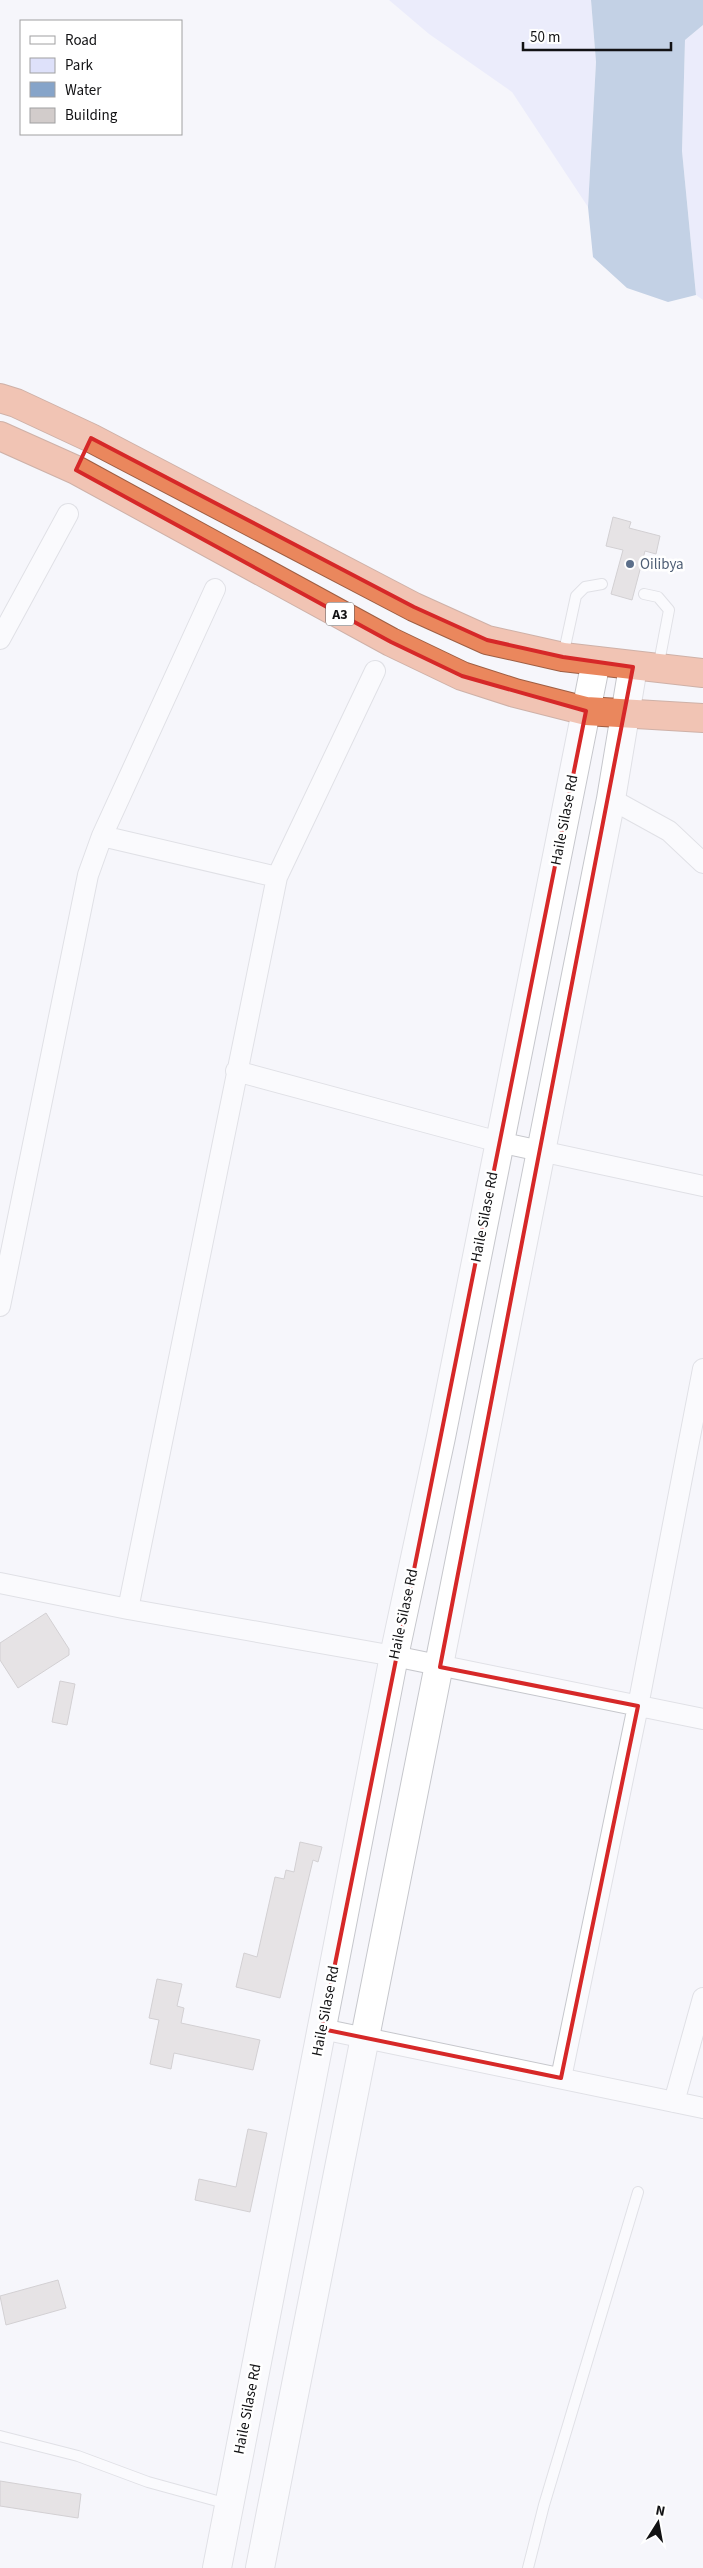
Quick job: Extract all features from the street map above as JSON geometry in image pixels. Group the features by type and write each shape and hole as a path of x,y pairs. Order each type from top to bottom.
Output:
{"highway":[{"path":"0,398 16,402 91,438 414,607 487,640 563,657 645,668 703,673"},
{"name":"A3","path":"0,436 76,470 391,642 453,672 515,693 586,712 703,718"},
{"path":"76,470 91,438"}],"main road":[{"name":"Haile Silase Rd","path":"216,2568 394,1656 441,1437 596,661"},
{"path":"260,2568 363,2037 440,1667 626,715 645,668"},
{"path":"541,937 582,945"}],"street":[{"path":"0,639 68,514"},
{"path":"0,1306 88,875 102,836 215,589"},
{"path":"128,1609 277,877 375,671"},
{"path":"610,799 669,831 703,862"},
{"path":"102,836 277,877"},
{"path":"236,1071 499,1142 703,1186"},
{"path":"562,2078 638,1706 696,1447 703,1369"},
{"path":"0,1583 128,1609 394,1656 440,1667 703,1719"},
{"path":"674,2102 703,1998"},
{"path":"322,2029 703,2108"}],"lane":[{"path":"563,657 576,596 585,587 602,584"},
{"path":"644,594 658,597 669,610 645,668"},
{"path":"528,2568 544,2505 638,2192"},
{"path":"0,2436 78,2456 148,2482 228,2504"}],"highlighted area":[{"path":"91,438 414,607 487,640 563,657 633,667 440,1667 638,1706 561,2078 322,2029 586,711 462,676 391,642 76,470"}],"green space":[{"path":"389,0 591,0 596,62 588,207 512,92 429,34"},
{"path":"703,25 703,300 696,295 682,151 685,40"}],"water":[{"path":"591,0 703,0 703,25 685,40 682,151 696,295 668,302 627,288 593,257 588,207 596,62"}],"building":[{"path":"613,517 631,522 629,528 660,536 656,554 645,551 632,600 611,594 623,550 606,546"},
{"path":"46,1613 69,1649 69,1655 18,1688 0,1660 0,1643"},
{"path":"60,1681 75,1684 67,1725 52,1722"},
{"path":"300,1842 322,1847 318,1862 313,1860 280,1998 236,1987 244,1953 257,1957 275,1877 284,1879 286,1870 294,1872"},
{"path":"157,1979 182,1984 177,2006 184,2008 181,2023 260,2040 253,2070 174,2053 171,2069 150,2064 159,2020 149,2018"},
{"path":"248,2129 267,2133 250,2212 195,2200 199,2179 236,2187"},
{"path":"58,2280 66,2308 6,2325 0,2296"},
{"path":"0,2481 81,2494 78,2518 0,2506"}],"place":[{"name":"Oilibya","path":"630,564"}]}
